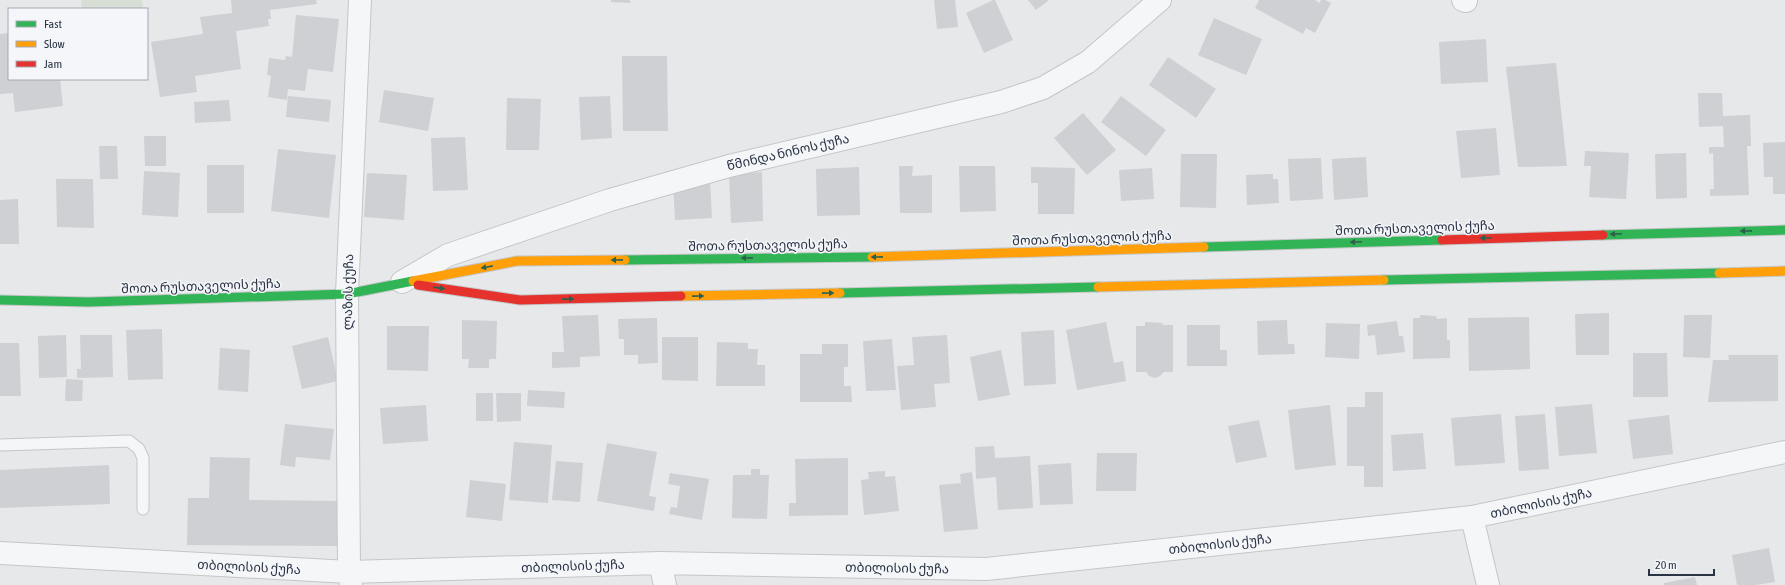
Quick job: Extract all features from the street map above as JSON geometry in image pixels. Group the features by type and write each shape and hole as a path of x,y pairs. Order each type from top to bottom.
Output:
{"street":[{"name":"ლაზის ქუჩა","path":"350,578 347,294 360,0"},
{"name":"წმინდა ნინოს ქუჩა","path":"401,283 448,255 610,200 729,166 1001,102 1043,88 1088,62 1160,0"},
{"name":"შოთა რუსთაველის ქუჩა","path":"0,300 89,302 347,294 517,261 916,256 1785,230"},
{"name":"შოთა რუსთაველის ქუჩა","path":"401,283 520,300 1785,271"},
{"name":"თბილისის ქუჩა","path":"0,553 350,578 660,563 987,577 1472,518 1785,452"},
{"path":"1472,518 1488,585"},
{"path":"660,563 665,585"}],"lane":[{"path":"0,446 129,441 139,449 143,458 144,509"}],"shaded area":[{"path":"81,0 142,0 143,8 82,8"}],"building":[{"path":"231,0 316,0 317,4 270,10 271,19 268,19 269,26 236,31 241,69 195,76 197,92 160,97 151,42 203,34 200,17 232,13"},
{"path":"611,0 630,0 630,3 611,2"},
{"path":"934,0 955,0 958,27 937,29"},
{"path":"995,0 1013,40 984,53 966,13"},
{"path":"1028,0 1049,0 1036,10"},
{"path":"1259,0 1315,0 1320,3 1321,0 1325,0 1331,3 1315,33 1306,28 1303,34 1255,8"},
{"path":"296,15 339,19 333,72 308,69 305,91 288,89 287,100 268,97 271,76 267,75 269,58 285,60 286,56 292,57"},
{"path":"1214,18 1262,39 1246,75 1198,55"},
{"path":"8,33 8,80 60,80 63,106 15,112 13,93 0,94 0,34"},
{"path":"1486,39 1488,82 1441,84 1439,42"},
{"path":"622,56 667,56 668,131 623,131"},
{"path":"1168,57 1216,89 1196,118 1149,85"},
{"path":"1556,63 1567,166 1518,167 1506,67"},
{"path":"384,90 434,98 428,131 379,122"},
{"path":"1698,93 1722,93 1723,116 1750,115 1751,146 1747,146 1749,195 1710,196 1710,189 1714,189 1713,153 1709,154 1709,147 1724,147 1723,126 1699,127"},
{"path":"288,96 331,100 329,122 286,117"},
{"path":"610,96 612,138 581,140 579,97"},
{"path":"1121,96 1166,130 1146,156 1101,122"},
{"path":"507,98 541,99 539,150 506,150"},
{"path":"229,100 231,121 195,123 194,102"},
{"path":"1083,113 1116,150 1087,175 1054,138"},
{"path":"1496,128 1500,175 1461,178 1456,131"},
{"path":"144,136 166,136 166,166 145,166"},
{"path":"465,137 468,190 433,191 431,138"},
{"path":"1785,142 1785,194 1773,194 1773,177 1764,177 1763,143"},
{"path":"99,146 117,146 118,179 100,179"},
{"path":"278,149 336,155 329,218 271,211"},
{"path":"1585,151 1629,153 1626,199 1589,197 1591,166 1584,166"},
{"path":"1686,153 1687,198 1656,199 1655,154"},
{"path":"1181,154 1217,154 1216,208 1180,207"},
{"path":"1366,157 1368,197 1334,200 1332,159"},
{"path":"1321,158 1323,199 1290,201 1288,159"},
{"path":"207,165 244,165 244,213 207,213"},
{"path":"899,166 913,166 912,176 932,175 932,213 900,213"},
{"path":"959,166 995,166 996,211 960,212"},
{"path":"859,167 860,215 817,216 816,169"},
{"path":"1031,167 1075,168 1074,214 1038,214 1038,183 1031,183"},
{"path":"1152,168 1154,199 1121,201 1119,170"},
{"path":"144,171 180,173 178,217 142,215"},
{"path":"762,172 763,221 731,223 729,174"},
{"path":"367,173 407,175 404,220 364,217"},
{"path":"1273,174 1273,179 1278,179 1279,203 1247,205 1246,175"},
{"path":"56,179 93,179 94,228 57,227"},
{"path":"710,181 712,218 675,220 673,184"},
{"path":"18,199 19,244 0,244 0,200"},
{"path":"1609,313 1609,355 1576,355 1575,314"},
{"path":"598,315 600,356 580,357 580,367 552,368 552,352 564,352 562,316"},
{"path":"1420,315 1436,316 1437,319 1447,318 1447,340 1450,340 1450,358 1413,359 1413,318 1420,318"},
{"path":"1684,315 1712,315 1710,358 1683,357"},
{"path":"1529,317 1530,369 1469,371 1468,318"},
{"path":"657,318 658,363 638,364 638,355 624,355 624,339 619,339 618,319"},
{"path":"462,320 497,321 496,359 489,359 489,368 468,368 469,359 462,359"},
{"path":"1287,320 1288,344 1294,344 1295,354 1258,355 1257,321"},
{"path":"1397,321 1399,336 1403,336 1405,352 1377,355 1375,335 1368,336 1367,325"},
{"path":"1106,322 1114,363 1123,361 1126,381 1077,390 1066,330"},
{"path":"1145,322 1173,325 1173,372 1164,372 1155,378 1149,376 1146,372 1136,372 1136,326 1145,326"},
{"path":"1326,323 1360,324 1359,359 1325,357"},
{"path":"1187,325 1220,325 1220,350 1227,350 1227,366 1187,366"},
{"path":"387,326 429,326 428,371 387,370"},
{"path":"162,329 163,379 128,380 126,330"},
{"path":"1054,330 1056,384 1024,386 1021,332"},
{"path":"66,335 67,377 39,378 38,336"},
{"path":"80,335 112,335 113,377 77,378 77,369 81,369"},
{"path":"947,335 950,383 934,384 936,407 901,410 897,366 914,365 912,337"},
{"path":"328,337 338,381 302,389 292,346"},
{"path":"662,337 698,337 698,381 662,380"},
{"path":"892,339 896,390 866,391 863,341"},
{"path":"717,342 748,343 748,349 758,349 757,365 765,365 765,386 716,386"},
{"path":"0,343 19,343 21,396 0,396"},
{"path":"822,344 848,344 848,367 844,367 844,386 851,386 852,402 800,402 800,354 822,354"},
{"path":"220,348 250,350 248,392 218,390"},
{"path":"1001,350 1010,395 978,401 970,357"},
{"path":"1633,353 1667,353 1668,397 1633,397"},
{"path":"1728,355 1778,355 1778,401 1708,402 1713,360 1729,360"},
{"path":"66,379 83,380 82,401 65,401"},
{"path":"528,390 565,392 564,408 527,406"},
{"path":"1365,392 1383,392 1383,487 1364,487 1364,466 1347,466 1347,407 1365,407"},
{"path":"476,393 493,393 493,421 476,421"},
{"path":"496,393 521,393 521,421 497,422"},
{"path":"1592,404 1597,453 1559,456 1555,407"},
{"path":"426,405 428,441 383,444 380,408"},
{"path":"1330,405 1336,465 1295,470 1288,410"},
{"path":"1501,414 1505,463 1455,466 1451,418"},
{"path":"1545,414 1549,469 1519,471 1515,416"},
{"path":"1669,415 1673,454 1633,459 1628,420"},
{"path":"1259,420 1267,457 1236,463 1228,426"},
{"path":"285,424 334,429 330,460 296,457 295,467 280,465"},
{"path":"1423,433 1426,469 1393,471 1391,435"},
{"path":"514,442 552,445 548,503 509,500"},
{"path":"607,443 657,452 649,496 656,497 654,511 597,501"},
{"path":"994,446 995,458 1030,456 1033,508 998,510 996,477 976,479 975,447"},
{"path":"1097,453 1137,453 1136,491 1096,491"},
{"path":"210,457 250,458 249,500 338,501 338,546 187,545 188,498 209,498"},
{"path":"848,458 848,515 789,516 789,503 796,503 795,459"},
{"path":"556,461 583,463 580,502 552,500"},
{"path":"1071,463 1073,504 1040,505 1038,465"},
{"path":"109,465 110,504 0,508 0,470"},
{"path":"751,469 760,469 760,475 769,475 767,519 732,518 733,475 751,475"},
{"path":"885,471 885,477 895,476 899,511 864,515 861,480 869,479 868,472"},
{"path":"972,472 978,529 944,532 939,485 961,483 960,474"},
{"path":"670,473 709,479 702,520 669,514 671,507 677,508 680,486 668,484"},
{"path":"470,480 506,484 502,521 466,517"},
{"path":"1769,548 1775,582 1756,585 1737,585 1732,555"},
{"path":"1695,577 1697,585 1664,585 1664,583"}],"traffic: fast":[{"path":"1603,235 1785,230"},
{"path":"1204,247 1442,240"},
{"path":"625,260 872,257"},
{"path":"1384,280 1719,273"},
{"path":"0,300 89,302 347,294 413,281"},
{"path":"840,293 1098,287"}],"traffic: slow":[{"path":"872,257 1204,247"},
{"path":"413,281 517,261 625,260"},
{"path":"1719,273 1785,271"},
{"path":"1098,287 1384,280"},
{"path":"681,296 840,293"}],"traffic: jam":[{"path":"1442,240 1603,235"},
{"path":"418,285 520,300 681,296"}]}
